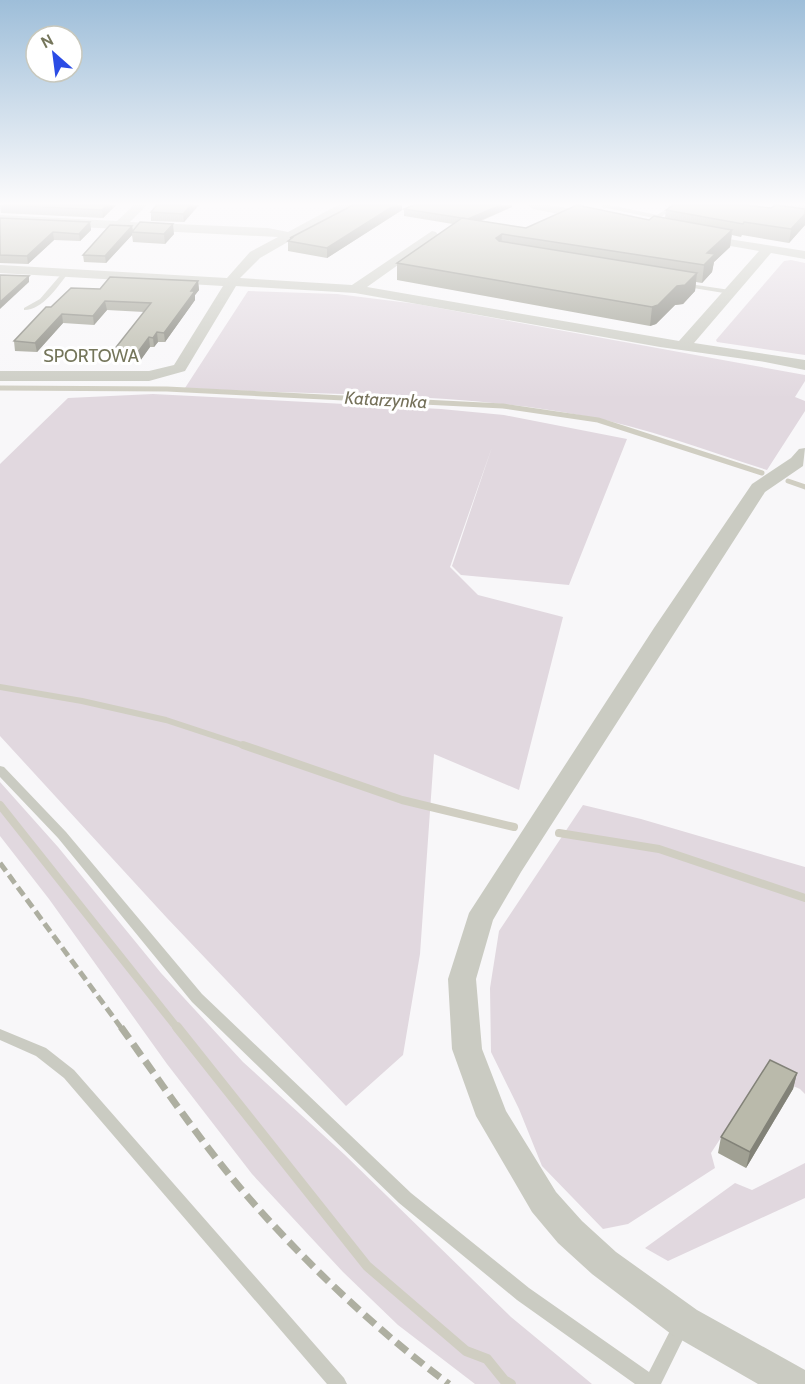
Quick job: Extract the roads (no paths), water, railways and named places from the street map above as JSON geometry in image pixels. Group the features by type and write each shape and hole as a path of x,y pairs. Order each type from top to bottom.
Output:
{"street":[{"path":"13,270 234,280 355,289 805,365"},
{"path":"234,280 243,270"},
{"path":"355,289 383,270"},
{"path":"682,346 750,270"},
{"name":"SPORTOWA","path":"0,376 149,376 180,368 234,280"},
{"path":"794,1384 684,1322 603,1263 544,1203 526,1177 492,1116 467,1049 462,979 479,920 510,868 758,488 797,462 805,453"}],"lane":[{"path":"26,309 42,300 66,272"},
{"path":"675,283 730,292"},
{"path":"0,770 62,835 197,998 405,1198 523,1294 651,1384 684,1322"},
{"path":"0,1035 41,1052 69,1074 338,1384"}],"waterway":[{"name":"Katarzynka","path":"0,388 167,389 503,406 598,420 762,473"},
{"name":"Katarzynka","path":"788,481 805,487"},
{"path":"0,687 82,701 166,720 248,747"},
{"path":"243,745 402,800 514,827"},
{"path":"0,805 178,1029"},
{"path":"559,833 659,849 805,898"},
{"path":"177,1027 367,1266 466,1351 487,1359 504,1380 511,1384"}],"railway":[{"path":"0,863 122,1029"},
{"path":"121,1027 219,1162 277,1229 372,1322 449,1384"}]}
